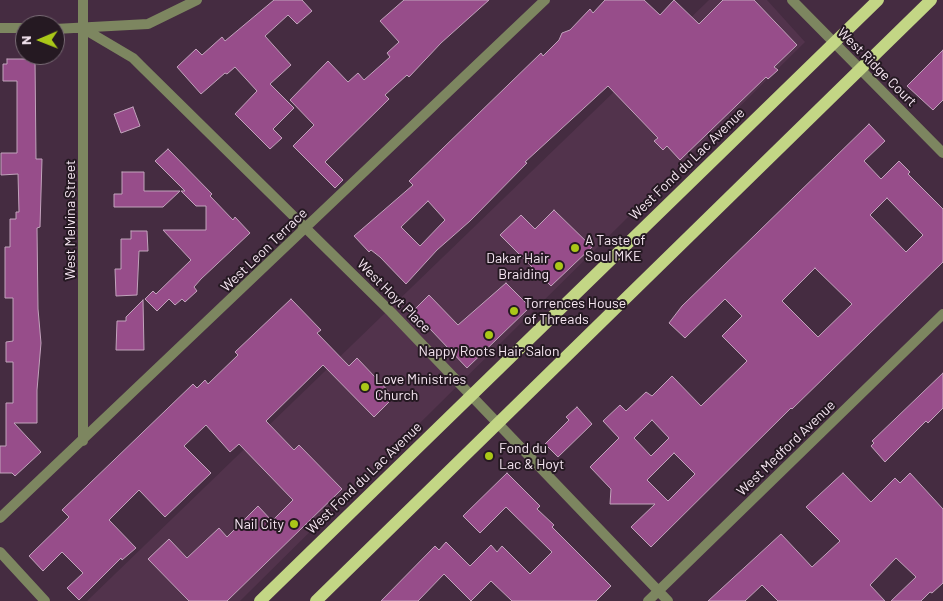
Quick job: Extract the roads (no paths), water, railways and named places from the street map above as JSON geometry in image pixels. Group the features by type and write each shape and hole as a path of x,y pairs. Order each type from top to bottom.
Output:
{"main road":[{"name":"West Fond du Lac Avenue","path":"260,601 878,0"},
{"path":"316,601 500,424 931,0"}],"street":[{"name":"West Melvina Street","path":"83,0 83,441"},
{"path":"65,29 148,24 196,0"},
{"name":"West Leon Terrace","path":"0,518 545,0"},
{"name":"West Ridge Court","path":"792,0 943,153"},
{"path":"0,28 15,28"},
{"name":"West Hoyt Place","path":"84,29 133,58 391,312 668,601"},
{"name":"West Medford Avenue","path":"648,601 943,314"},
{"path":"0,552 45,601"}],"place":[{"name":"A Taste of Soul MKE","path":"575,248"},
{"name":"Dakar Hair Braiding","path":"559,266"},
{"name":"Torrences House of Threads","path":"514,311"},
{"name":"Nappy Roots Hair Salon","path":"489,335"},
{"name":"Love Ministries Church","path":"365,387"},
{"name":"Fond du Lac & Hoyt","path":"489,456"},
{"name":"Nail City","path":"294,524"}]}
